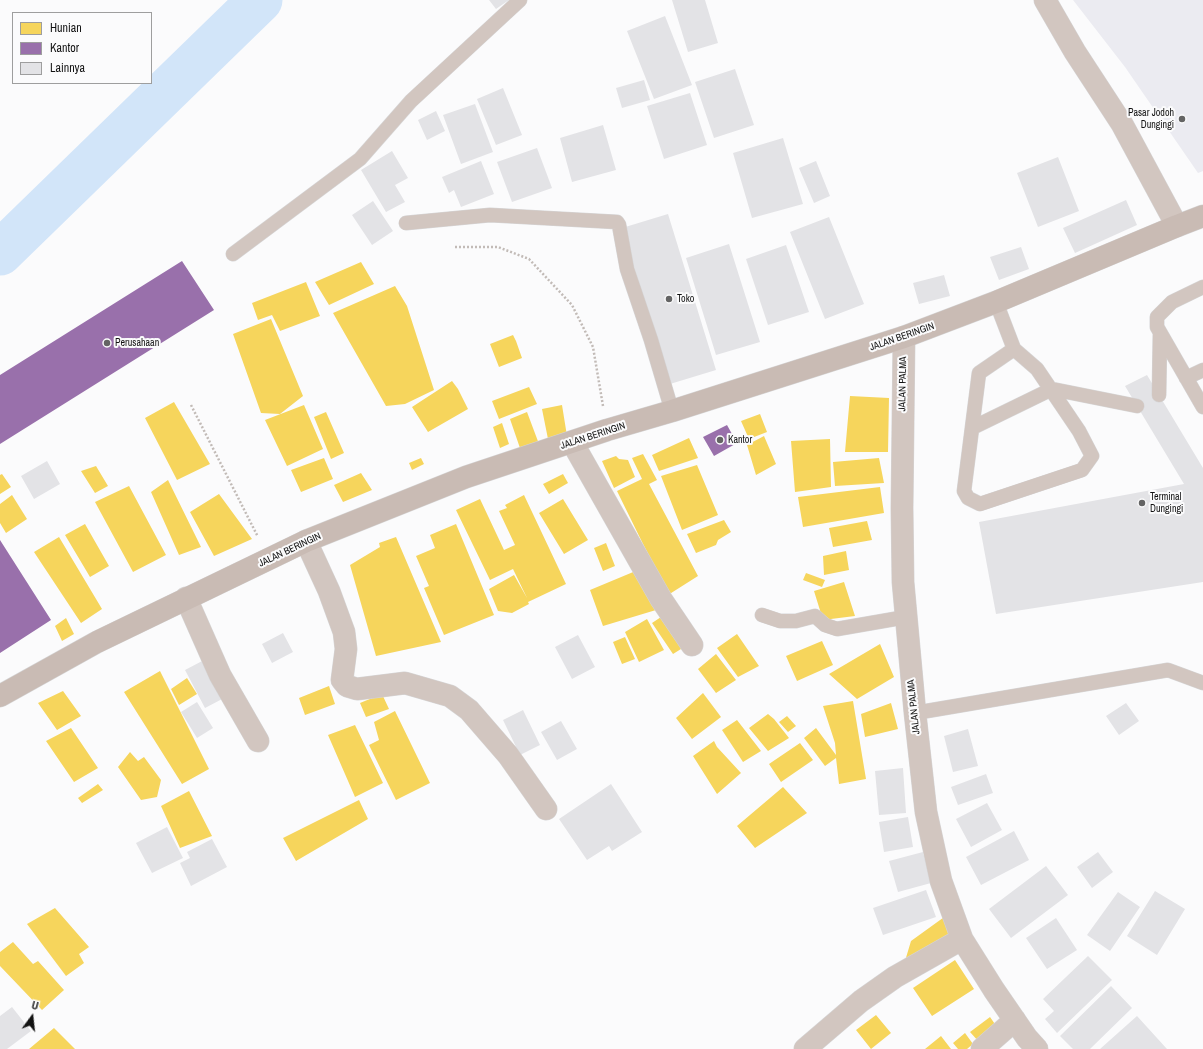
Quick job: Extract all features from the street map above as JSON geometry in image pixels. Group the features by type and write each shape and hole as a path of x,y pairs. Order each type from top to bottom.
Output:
{"street":[{"path":"1046,0 1075,52 1122,124 1177,226"},
{"name":"JALAN BERINGIN","path":"0,696 98,642 306,541 466,477 607,430 672,411 904,337 996,302 1203,216"},
{"name":"JALAN PALMA","path":"904,337 902,508 903,582 926,812 941,881 962,939 994,990 1037,1049"},
{"path":"572,442 661,599 692,645"},
{"path":"306,541 329,591 344,632 346,649 342,680 347,686 357,689 405,683 450,696 469,710 508,755 546,809"},
{"path":"186,598 220,675 258,741"},
{"path":"805,1049 861,1001 895,978 962,939"},
{"path":"982,1049 1015,1020"}],"lane":[{"path":"233,254 360,159 411,101 520,0"},
{"path":"406,223 490,215 617,222 619,225 627,269 651,340 672,411"},
{"path":"1203,287 1172,302 1157,317 1157,327 1203,407"},
{"path":"996,302 1014,349 1037,369 1052,389 1079,431 1092,456 1082,470 980,504 968,498 964,491 979,373 1014,349"},
{"path":"1159,394 1160,332"},
{"path":"1186,378 1203,370"},
{"path":"972,428 1052,389 1137,406"},
{"path":"762,615 780,621 796,621 815,616 825,625 837,629 906,617"},
{"path":"915,713 1168,670 1203,683"}],"path":[{"path":"455,247 498,247 529,259 572,304 593,347 607,430"},
{"path":"191,405 269,559"}],"shaded area":[{"name":"Pasar Jodoh Dungingi","path":"1073,0 1203,0 1203,171 1198,173 1125,67"}],"building: Hunian":[{"path":"361,262 374,284 329,305 315,282"},
{"path":"306,282 320,316 280,331 272,315 258,320 252,303"},
{"path":"395,286 407,306 434,390 405,404 386,406 333,313"},
{"path":"271,319 303,396 280,414 261,413 233,334"},
{"path":"513,335 522,358 499,367 490,344"},
{"path":"452,381 458,389 468,409 428,432 412,407"},
{"path":"529,387 537,404 499,419 492,401"},
{"path":"850,396 889,398 888,452 845,452"},
{"path":"174,402 210,464 177,480 145,418"},
{"path":"304,405 323,449 287,466 265,420"},
{"path":"562,405 567,436 548,439 542,409"},
{"path":"326,412 344,453 331,459 314,417"},
{"path":"527,412 539,444 521,451 510,419"},
{"path":"760,414 767,432 749,439 741,421"},
{"path":"502,423 509,444 500,448 493,427"},
{"path":"764,436 776,464 756,475 747,445"},
{"path":"689,438 698,458 659,471 652,455"},
{"path":"830,439 831,487 795,492 791,441"},
{"path":"643,454 657,480 649,484 698,576 668,595 617,491 642,479 632,458"},
{"path":"616,456 619,459 628,460 635,477 614,488 602,461"},
{"path":"324,458 333,479 301,492 291,470"},
{"path":"421,458 424,464 412,470 409,463"},
{"path":"879,458 884,483 835,486 833,462"},
{"path":"697,465 718,515 682,530 661,476"},
{"path":"96,466 108,486 95,493 81,471"},
{"path":"361,473 372,490 343,502 334,485"},
{"path":"2,474 11,487 0,494 0,475"},
{"path":"563,474 568,483 549,494 543,484"},
{"path":"168,480 201,547 179,555 151,492"},
{"path":"129,486 166,555 133,572 95,502"},
{"path":"880,487 884,513 803,527 798,497"},
{"path":"219,494 252,539 214,556 190,512"},
{"path":"12,495 27,519 6,533 0,523 0,504"},
{"path":"524,495 566,584 528,602 529,604 512,613 498,611 489,589 514,575 527,598 513,569 490,580 456,510 480,499 504,550 515,545 499,511 507,508 505,505"},
{"path":"563,499 588,540 564,554 539,513"},
{"path":"724,520 731,532 718,540 716,545 696,553 687,534"},
{"path":"867,521 872,540 833,547 829,528"},
{"path":"85,524 109,566 90,577 65,535"},
{"path":"456,524 494,615 444,635 424,588 429,586 416,556 435,548 430,535"},
{"path":"59,537 102,609 81,623 34,552"},
{"path":"396,537 441,642 376,656 350,565 380,547 379,543"},
{"path":"606,543 615,566 603,571 594,548"},
{"path":"846,551 849,570 824,575 823,556"},
{"path":"638,570 656,610 603,626 590,590"},
{"path":"806,573 825,580 822,587 803,580"},
{"path":"844,582 855,616 823,620 814,591"},
{"path":"667,613 689,644 673,654 652,623"},
{"path":"66,618 74,634 62,641 55,626"},
{"path":"647,619 664,650 639,662 625,632"},
{"path":"737,634 759,666 738,677 717,648"},
{"path":"625,637 635,659 622,664 613,642"},
{"path":"822,641 833,665 797,681 786,656"},
{"path":"880,644 894,677 857,699 829,674"},
{"path":"716,654 736,680 716,693 698,669"},
{"path":"160,671 209,769 182,784 124,692"},
{"path":"187,678 197,694 179,705 171,689"},
{"path":"329,686 335,704 305,715 299,698"},
{"path":"63,691 81,716 57,730 38,703"},
{"path":"703,693 721,717 692,739 676,718"},
{"path":"382,694 389,709 366,717 360,703"},
{"path":"853,701 866,779 839,784 836,758 825,766 804,738 816,728 836,755 835,743 823,706"},
{"path":"891,703 898,729 865,737 861,714"},
{"path":"395,711 430,783 396,800 369,745 379,740 374,722"},
{"path":"768,714 774,719 789,738 768,751 749,728"},
{"path":"787,716 796,726 788,732 779,722"},
{"path":"737,720 761,751 743,762 722,730"},
{"path":"355,725 383,783 355,797 328,735"},
{"path":"71,728 98,768 74,782 46,741"},
{"path":"714,741 717,747 741,773 717,794 693,756"},
{"path":"800,743 813,760 781,782 769,764"},
{"path":"130,752 138,761 144,757 161,780 157,797 141,800 118,767"},
{"path":"98,784 103,790 82,803 78,798"},
{"path":"783,787 807,813 755,848 737,826"},
{"path":"189,791 212,836 180,848 161,806"},
{"path":"359,800 368,819 296,861 283,838"},
{"path":"55,908 89,947 79,954 84,963 66,976 27,924"},
{"path":"947,915 955,937 905,961 911,941"},
{"path":"13,942 33,964 38,961 64,990 42,1010 0,966 0,952"},
{"path":"955,960 974,989 932,1016 913,988"},
{"path":"876,1015 891,1033 871,1049 856,1030"},
{"path":"990,1017 997,1027 979,1042 970,1032"},
{"path":"54,1028 75,1049 29,1049"},
{"path":"965,1033 973,1044 967,1049 958,1049 953,1043"},
{"path":"941,1036 951,1049 925,1049"}],"building: Kantor":[{"name":"Perusahaan","path":"182,261 214,310 0,444 0,375"},
{"name":"Kantor","path":"727,425 737,443 714,456 703,437"},
{"path":"0,540 51,620 0,653"}],"building: Lainnya":[{"path":"489,0 509,0 496,9"},
{"path":"672,0 705,0 718,43 688,52"},
{"path":"665,16 692,85 654,99 627,31"},
{"path":"735,69 754,125 714,138 695,82"},
{"path":"644,80 650,100 622,108 616,88"},
{"path":"503,88 522,135 496,145 477,99"},
{"path":"690,93 707,145 664,159 647,106"},
{"path":"475,104 493,152 461,164 443,115"},
{"path":"436,111 445,131 427,140 418,120"},
{"path":"603,125 616,170 572,182 560,138"},
{"path":"783,138 803,204 752,218 733,153"},
{"path":"537,148 552,188 512,202 497,162"},
{"path":"392,151 408,178 395,185 405,202 386,212 361,170"},
{"path":"1058,157 1079,211 1038,227 1017,173"},
{"path":"481,161 494,194 461,207 454,190 449,193 442,177"},
{"path":"816,161 830,196 814,203 799,168"},
{"path":"1126,200 1137,225 1075,253 1063,228"},
{"path":"373,201 393,231 372,245 352,215"},
{"name":"Toko","path":"668,214 716,370 670,384 622,228"},
{"path":"829,217 864,304 825,319 790,232"},
{"path":"729,244 760,342 716,355 686,258"},
{"path":"786,245 809,312 768,325 746,259"},
{"path":"1021,247 1029,269 999,280 990,257"},
{"path":"944,275 950,296 919,304 913,283"},
{"name":"Terminal Dungingi","path":"1147,375 1203,468 1203,582 996,614 979,522 1184,484 1125,386"},
{"path":"47,461 60,484 34,499 21,476"},
{"path":"283,633 293,652 272,663 262,644"},
{"path":"578,635 595,667 572,679 555,647"},
{"path":"206,659 226,697 205,708 185,670"},
{"path":"197,702 213,728 197,738 181,712"},
{"path":"1126,703 1139,721 1119,735 1106,716"},
{"path":"523,710 540,745 520,755 503,720"},
{"path":"561,721 577,749 557,760 541,732"},
{"path":"968,729 978,766 953,772 944,736"},
{"path":"903,768 906,813 879,815 875,771"},
{"path":"986,774 993,793 958,805 951,787"},
{"path":"611,784 642,832 612,851 609,846 587,860 559,819"},
{"path":"987,803 1002,830 971,847 956,819"},
{"path":"908,817 913,847 884,852 879,822"},
{"path":"167,827 183,858 152,873 136,843"},
{"path":"1014,831 1029,860 981,885 966,857"},
{"path":"212,839 227,867 191,886 180,863 190,858 187,852"},
{"path":"923,852 931,883 898,892 889,861"},
{"path":"1098,852 1113,872 1092,888 1077,867"},
{"path":"1046,866 1068,895 1011,938 989,909"},
{"path":"926,890 936,917 883,935 873,908"},
{"path":"1155,891 1185,909 1157,955 1127,936"},
{"path":"1118,892 1140,907 1110,951 1087,935"},
{"path":"1056,918 1077,950 1047,969 1026,938"},
{"path":"1088,956 1112,980 1057,1033 1045,1019 1054,1011 1043,999"},
{"path":"1111,986 1132,1008 1090,1049 1073,1049 1060,1036"},
{"path":"12,1007 31,1031 7,1049 0,1049 0,1016"},
{"path":"1137,1016 1167,1049 1100,1049"}],"waterway":[{"path":"0,253 260,0"}],"place":[{"name":"Pasar Jodoh Dungingi","path":"1182,119"},
{"name":"Toko","path":"669,299"},
{"name":"Perusahaan","path":"107,343"},
{"name":"Kantor","path":"720,440"},
{"name":"Terminal Dungingi","path":"1142,503"}]}
